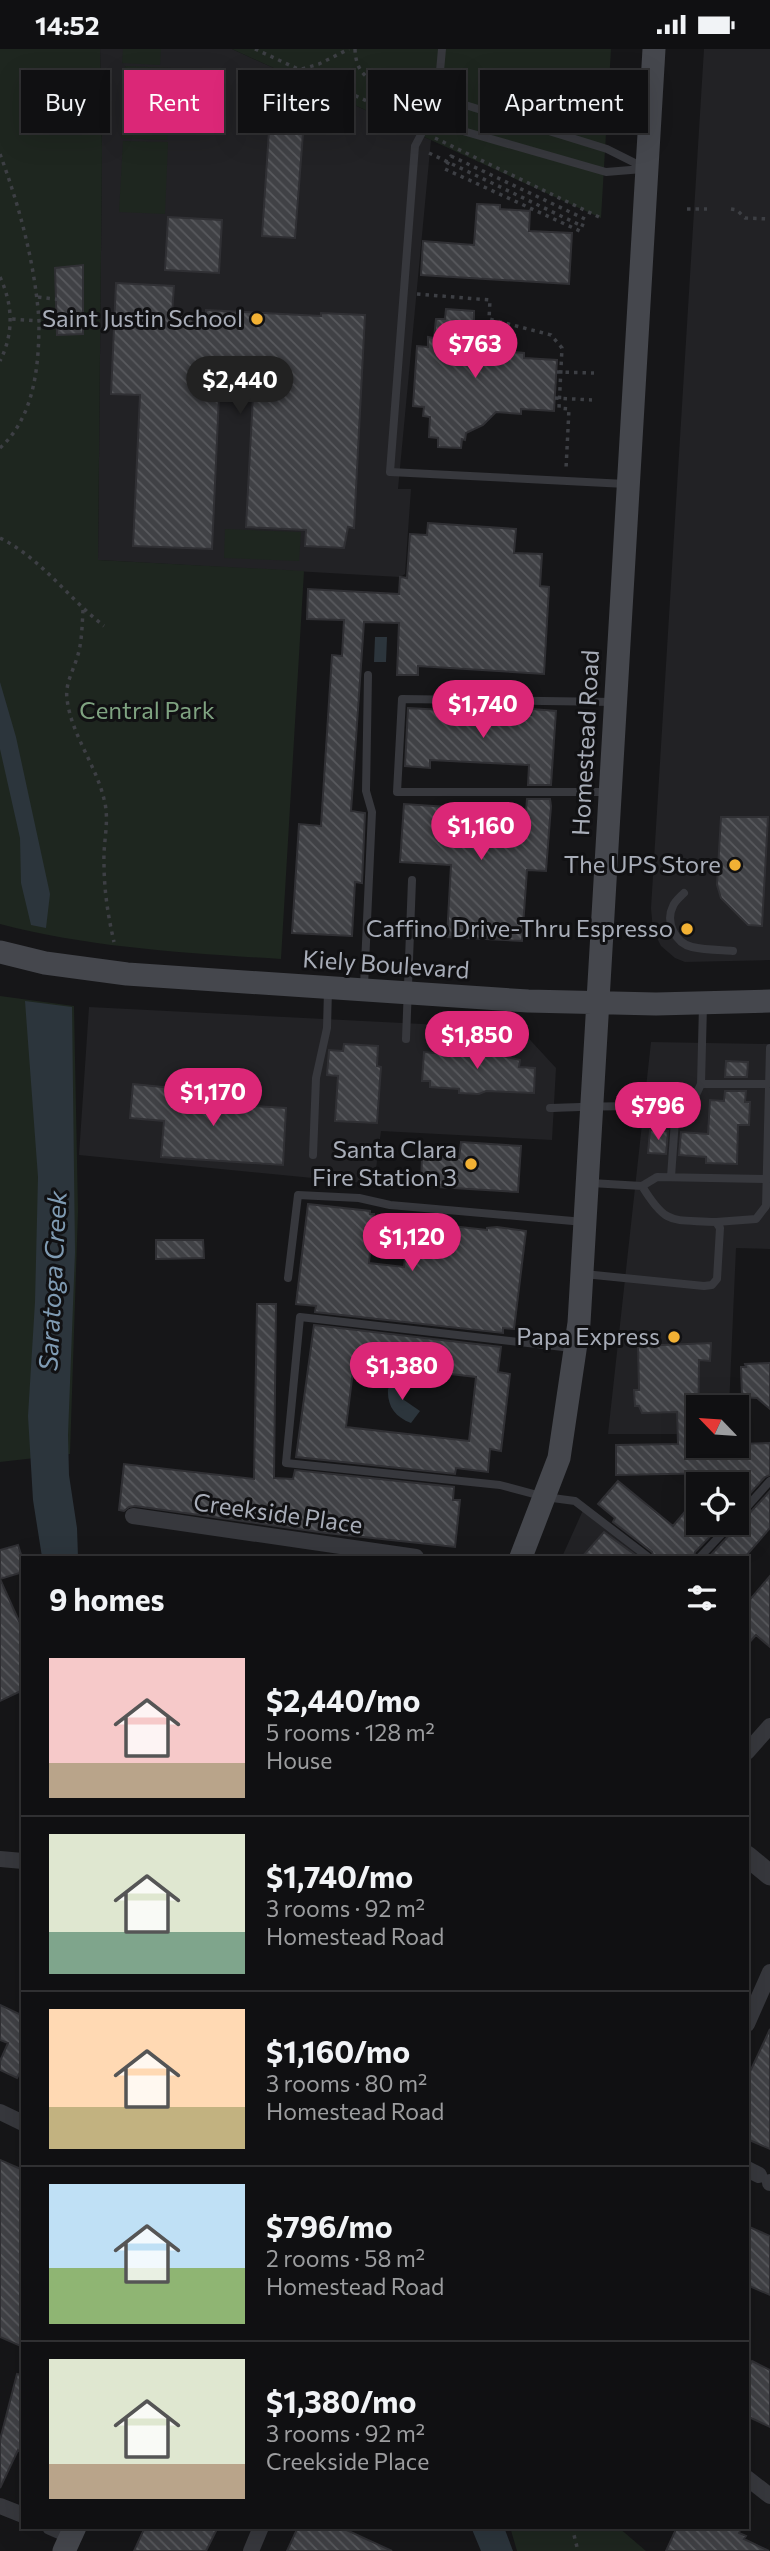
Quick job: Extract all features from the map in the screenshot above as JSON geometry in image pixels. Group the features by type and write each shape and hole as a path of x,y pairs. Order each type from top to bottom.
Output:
{"main road":[{"name":"Homestead Road","path":"521,1556 559,1458 576,1348 654,49"},
{"name":"Kiely Boulevard","path":"0,952 45,963 128,974 407,993 596,1003 770,1001"}],"street":[{"name":"Creekside Place","path":"133,1516 409,1556"},
{"path":"749,1750 770,1726"},
{"path":"749,1858 770,1875"},
{"path":"0,1859 21,1861"},
{"path":"749,2019 770,1972"},
{"path":"0,2112 21,2122"},
{"path":"749,2480 770,2496"},
{"path":"0,2506 21,2514"},
{"path":"251,2551 260,2529"}],"lane":[{"path":"440,70 442,49"},
{"path":"466,105 607,149 646,169"},
{"path":"466,132 606,172 646,169"},
{"path":"422,133 415,146 390,472 628,484"},
{"path":"364,989 372,812 366,791 368,675"},
{"path":"610,792 397,792 402,699 615,702"},
{"path":"406,1039 412,880"},
{"path":"684,893 673,904 670,914 670,925 676,935 691,947 733,951"},
{"path":"313,1155 316,1078 327,1028 328,987"},
{"path":"671,1114 694,1099 701,1084 703,1002"},
{"path":"642,1186 661,1214 671,1219 716,1222 756,1219 766,1206 770,1048"},
{"path":"701,1084 768,1084"},
{"path":"550,1108 631,1106 671,1114 674,1120 671,1177"},
{"path":"586,1183 642,1186 657,1177 767,1179"},
{"path":"288,1278 298,1195 359,1198 390,1205 584,1222"},
{"path":"581,1273 712,1285 717,1279 720,1227 716,1222"},
{"path":"576,1348 300,1317 286,1463 500,1485 545,1497 575,1501 647,1556"},
{"path":"749,1505 770,1481"},
{"path":"701,1556 721,1535"}],"path":[{"path":"300,70 349,49"},
{"path":"355,49 360,73 368,78"},
{"path":"415,146 449,162 582,226 580,231 445,169 449,162"},
{"path":"0,154 32,259 40,321 34,388 21,419 0,448"},
{"path":"687,209 707,209"},
{"path":"731,209 737,210 745,218 770,219"},
{"path":"0,277 7,292 12,319 7,347 0,361"},
{"path":"404,293 490,300 489,319 551,335 562,348 557,398 559,408 569,409 565,481"},
{"path":"38,297 62,300"},
{"path":"12,319 40,321"},
{"path":"559,372 594,373"},
{"path":"557,398 592,400"},
{"path":"0,538 39,564 72,594 83,610 104,626"},
{"path":"83,610 78,657 69,679 66,697 71,717 94,767 104,799 107,833 103,861 107,911 114,942"},
{"path":"572,2529 578,2551"}],"shaded area":[{"name":"Saint Justin School","path":"100,49 232,49 278,70 238,70 238,133 354,133 354,105 368,111 368,133 416,133 431,140 398,489 411,489 405,574 400,577 98,560 102,133 110,133 110,70 100,70"},
{"path":"704,49 770,49 770,960 685,962 675,958 661,946 653,930 651,908"},
{"path":"89,1007 520,1029 556,1068 552,1140 381,1131 374,1184 79,1155"},
{"path":"651,1042 770,1044 770,1249 736,1248 730,1395 686,1395 686,1434 608,1434"},
{"path":"584,1508 642,1556 562,1556"}],"green space":[{"name":"Central Park","path":"0,49 100,49 100,70 21,70 21,133 102,133 98,560 304,571 281,959 105,944 0,924"},
{"path":"123,49 161,49 160,65 122,63"},
{"path":"232,49 611,49 610,70 480,70 480,133 606,133 601,218 415,133 466,133 466,70 368,70 368,111 354,105 354,70 278,70"},
{"path":"125,66 171,68 171,70 125,70"},
{"path":"124,84 124,133 167,133 167,140 121,138"},
{"path":"123,141 168,142 165,214 119,212"},
{"path":"225,529 301,532 299,561 224,558"},
{"path":"0,996 74,1006 78,1211 70,1454 0,1462"},
{"path":"511,2529 620,2529 646,2551 517,2551"}],"water":[{"path":"375,637 387,637 386,662 374,662"},
{"path":"0,682 16,737 50,894 46,928 31,925 21,883 20,838 0,749"},
{"name":"Saratoga Creek","path":"25,1001 72,1007 75,1252 68,1435 69,1475 77,1528 78,1556 42,1556 33,1500 28,1416 35,1302 38,1177"},
{"path":"392,1385 399,1386 404,1400 420,1411 411,1423 396,1414 391,1406 388,1389"},
{"path":"472,2529 505,2529 513,2551 481,2551"}],"building":[{"path":"269,133 303,133 295,238 262,236"},
{"path":"477,204 530,211 529,231 572,233 569,284 421,275 423,241 474,245"},
{"path":"168,217 222,220 219,273 165,270"},
{"path":"83,265 83,334 57,335 55,268"},
{"path":"116,283 174,286 172,314 206,316 206,310 321,316 321,313 365,315 354,528 348,527 344,548 305,546 306,530 246,527 254,376 220,374 212,549 133,546 140,395 111,394"},
{"path":"446,309 474,311 474,321 479,321 478,329 502,351 524,353 524,358 557,360 554,411 521,409 521,414 496,412 483,425 466,433 461,448 438,447 438,438 429,437 430,417 423,416 424,407 413,406 417,346 428,347 428,337 434,338 436,319 445,319"},
{"path":"428,523 516,529 514,553 542,554 540,586 549,587 544,674 418,666 418,675 397,675 399,623 364,622 351,811 365,813 362,883 355,882 352,936 292,933 299,824 321,826 332,655 342,656 344,620 307,619 308,589 399,594 400,577 407,578 410,534 427,535"},
{"path":"408,708 531,715 532,709 556,711 551,785 528,785 529,765 430,760 430,768 405,766"},
{"path":"527,799 550,799 551,806 546,871 527,870 522,941 447,937 451,865 400,862 404,804 526,812"},
{"path":"721,817 768,817 762,926 748,925 721,898 717,885"},
{"path":"460,1042 490,1044 490,1052 503,1053 503,1056 520,1060 519,1067 535,1068 534,1093 459,1093 459,1089 430,1087 430,1081 422,1081 424,1052 459,1055"},
{"path":"344,1044 378,1046 377,1066 381,1067 377,1123 335,1121 338,1076 327,1075 329,1050 343,1051"},
{"path":"726,1061 748,1062 747,1077 725,1077"},
{"path":"133,1084 172,1088 170,1101 286,1108 283,1165 161,1157 164,1121 130,1118"},
{"path":"725,1091 746,1091 745,1102 750,1102 749,1125 738,1125 737,1164 706,1163 706,1157 679,1155 681,1132 708,1134 710,1100 724,1101"},
{"path":"650,1130 668,1131 666,1154 648,1153"},
{"name":"Santa Clara Fire Station 3","path":"461,1142 521,1146 518,1192 421,1186 422,1156 459,1158"},
{"path":"308,1204 370,1211 370,1214 374,1214 369,1263 404,1267 409,1224 424,1226 425,1223 487,1230 497,1227 526,1231 514,1329 503,1328 503,1333 315,1312 316,1306 296,1304"},
{"path":"156,1240 203,1240 204,1258 156,1259"},
{"path":"257,1304 276,1304 274,1478 293,1479 295,1470 454,1487 453,1500 460,1500 455,1547 326,1533 135,1506 124,1511 119,1510 124,1464 254,1479"},
{"path":"314,1325 501,1347 498,1372 510,1374 501,1451 490,1449 488,1472 456,1468 455,1474 296,1457","holes":["354,1363 476,1377 469,1441 346,1427"]},
{"path":"711,1343 710,1361 699,1360 699,1395 686,1395 686,1458 749,1458 749,1444 770,1443 770,1475 749,1495 749,1472 616,1475 616,1445 678,1444 677,1412 642,1413 639,1406 635,1406 634,1390 639,1390 638,1346"},
{"path":"770,1363 770,1409 757,1398 742,1395 741,1367 746,1367 745,1364"},
{"path":"618,1481 673,1526 686,1510 686,1535 711,1535 694,1556 654,1556 613,1522 615,1518 598,1504"},
{"path":"770,1491 770,1528 746,1556 710,1556 729,1535 749,1535 749,1514"},
{"path":"604,1532 637,1556 583,1556"},
{"path":"18,1545 21,1556 21,1573 0,1579 0,1550"},
{"path":"770,1576 770,1647 756,1635 749,1643 749,1601"},
{"path":"0,1579 21,1626 21,1691 0,1701"},
{"path":"0,2005 21,2015 21,2070 17,2078 0,2070 0,2061 8,2043 0,2040"},
{"path":"770,2029 770,2149 749,2140 749,2074"},
{"path":"0,2160 21,2169 21,2346 0,2337"},
{"path":"749,2227 770,2236 770,2295 749,2286"},
{"path":"752,2361 770,2370 770,2427 749,2417 749,2367"},
{"path":"17,2374 21,2375 21,2453 18,2450 0,2488 0,2440"},
{"path":"144,2529 217,2529 206,2551 134,2551"},
{"path":"297,2529 344,2529 392,2551 287,2551"},
{"path":"676,2529 740,2529 739,2533 746,2536 744,2539 769,2551 666,2551"}],"place":[{"name":"Saint Justin School","path":"257,319"},
{"name":"The UPS Store","path":"735,865"},
{"name":"Caffino Drive-Thru Espresso","path":"687,929"},
{"name":"Santa Clara Fire Station 3","path":"471,1164"},
{"name":"Papa Express","path":"674,1337"}]}
